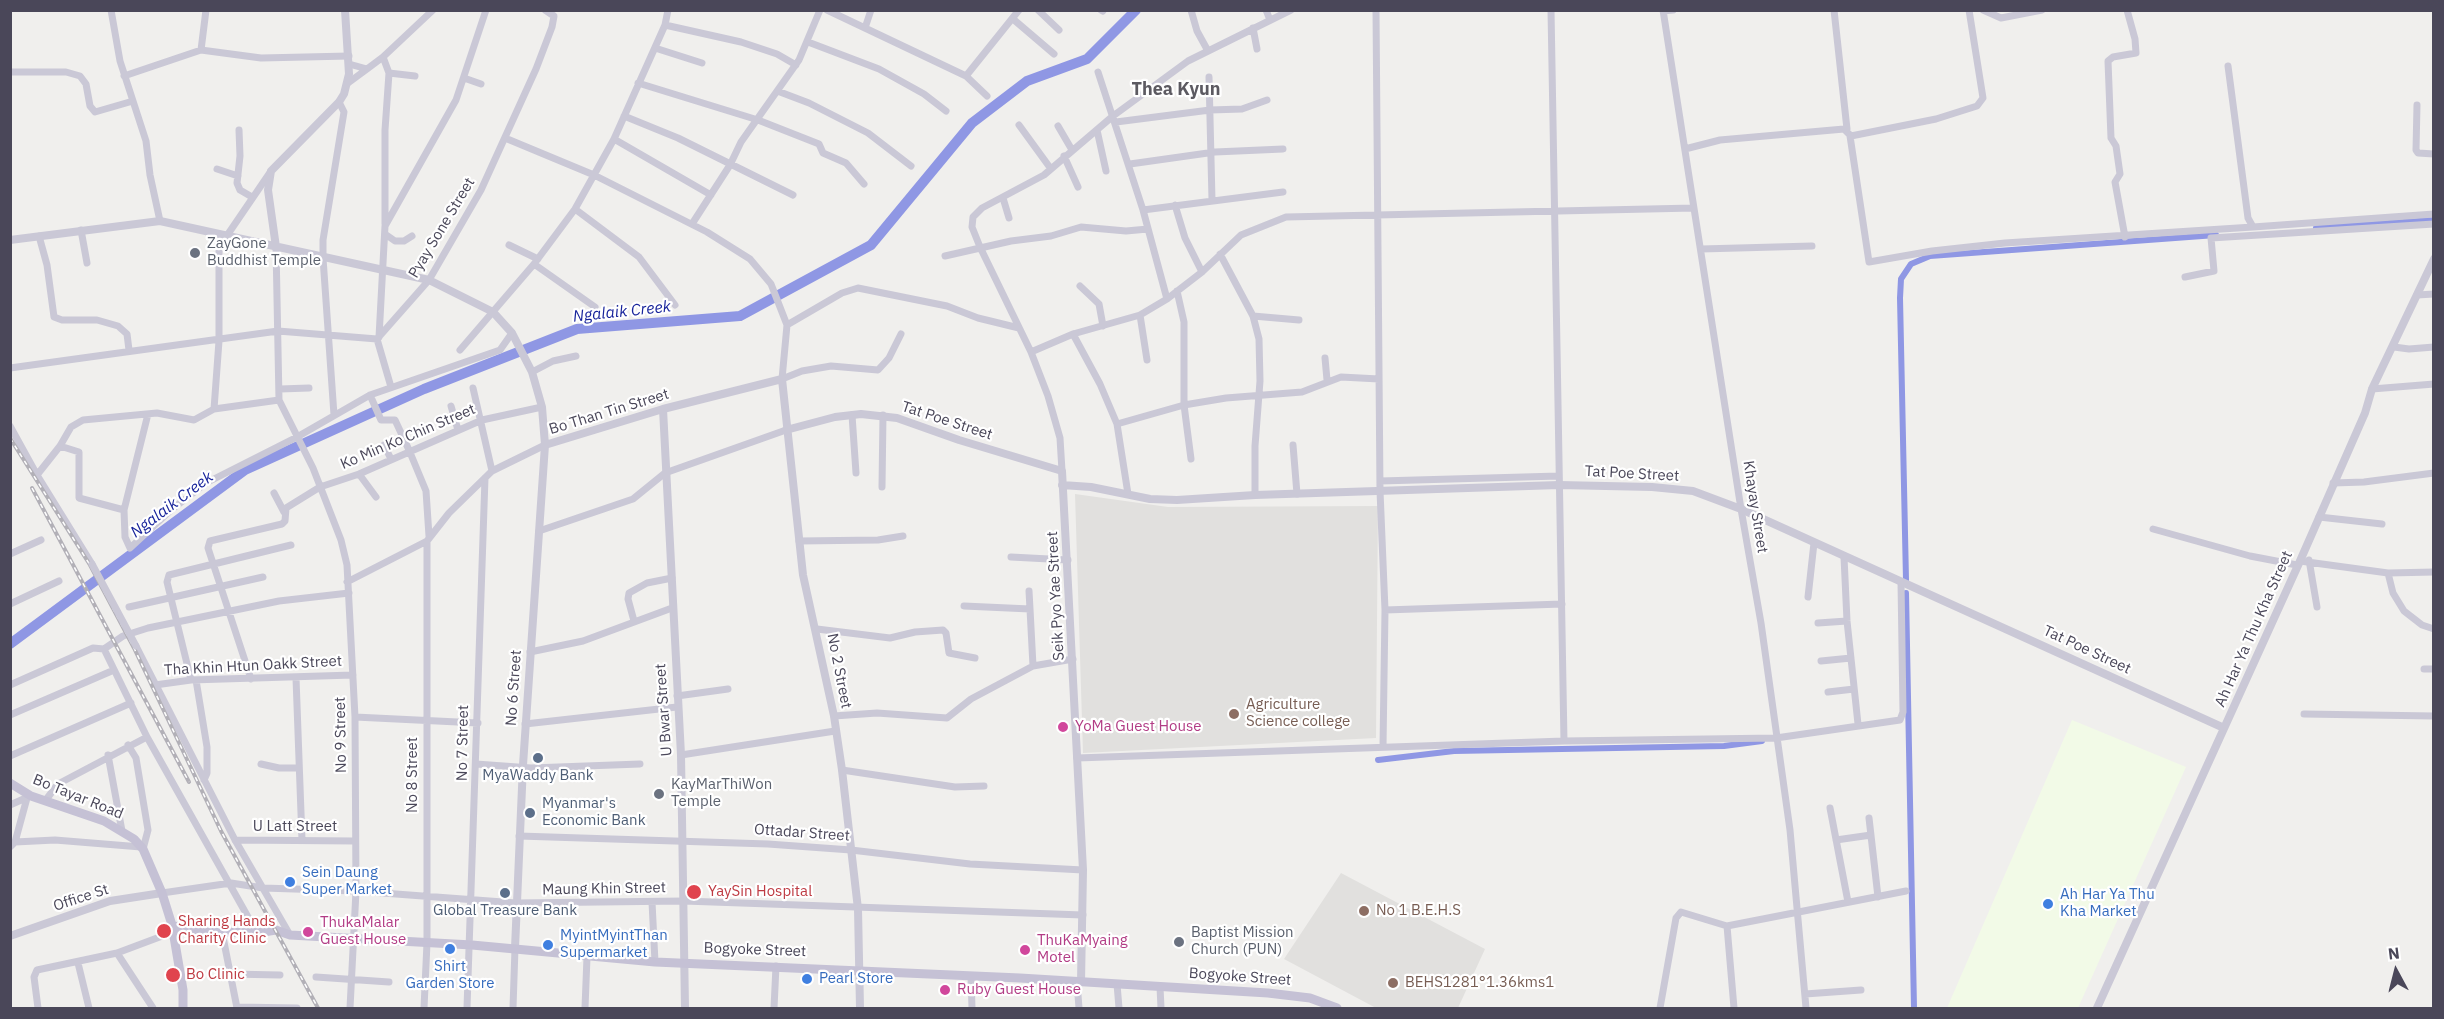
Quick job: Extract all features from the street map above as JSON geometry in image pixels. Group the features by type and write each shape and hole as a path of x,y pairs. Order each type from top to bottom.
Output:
{"main road":[{"name":"Bo Tayar Road","path":"10,783 29,797 88,814 122,831 142,848 162,893 172,928 183,990 183,1008"},
{"name":"Bogyoke Street","path":"172,928 187,931 257,933 276,930 290,935 515,948 655,962 860,970 1268,993 1310,998 1331,1007"}],"street":[{"path":"111,10 124,76 146,141 150,175 160,221"},
{"path":"201,50 206,10"},
{"path":"214,409 222,236 271,171 339,102 348,83 349,60 345,10"},
{"path":"348,83 383,57 433,10"},
{"path":"386,225 441,128 464,78 486,10"},
{"path":"460,350 536,261 574,209 614,139 666,24 668,10"},
{"path":"692,224 730,165 741,142 780,92 808,42 820,10"},
{"path":"827,10 966,76 987,96"},
{"path":"865,28 871,10"},
{"path":"966,76 1019,10"},
{"path":"1038,10 1059,30"},
{"path":"1191,10 1197,31 1208,51"},
{"path":"1266,10 1270,20"},
{"path":"1009,218 1003,198 1032,183 1051,169 1097,130 1188,61 1291,10"},
{"path":"1376,10 1380,491 1385,610 1383,747"},
{"path":"1551,10 1564,741"},
{"path":"1663,11 1673,10"},
{"path":"1834,10 1868,262 1932,251 2006,243 2125,237 2433,214"},
{"path":"1685,149 1720,140 1849,133 1936,119 1980,104 1983,92 1969,10"},
{"path":"1983,10 2001,18 2042,10"},
{"path":"2125,237 2115,182 2120,174 2116,146 2111,138 2108,61 2113,57 2136,53 2135,39 2127,10"},
{"name":"Pyay Sone Street","path":"378,338 429,280 481,190 552,27 554,16 547,11"},
{"name":"Khayay Street","path":"1663,11 1761,623 1799,912 1806,1008"},
{"path":"1013,19 1054,54"},
{"path":"666,24 741,42 777,54 796,65"},
{"path":"1253,28 1257,49"},
{"path":"808,42 879,69 924,93 946,111"},
{"path":"655,48 702,63"},
{"path":"124,76 201,50 261,58 349,60 367,69"},
{"path":"383,57 389,73 386,130 386,225 381,270 378,338 391,387"},
{"path":"2228,66 2248,218 2253,227"},
{"path":"10,72 66,72 80,76 86,84 90,106 95,112 133,101"},
{"path":"1098,72 1130,164 1167,299"},
{"path":"389,73 415,76"},
{"path":"1209,77 1212,200"},
{"path":"464,78 481,84"},
{"path":"638,83 758,120 819,144 823,153 846,163 864,184"},
{"path":"780,92 808,103 868,133 912,166"},
{"path":"1114,119 1242,109 1267,100"},
{"path":"334,415 323,240 344,112 339,102"},
{"path":"2417,105 2416,150 2433,154"},
{"path":"624,116 678,138 793,195"},
{"path":"1019,125 1051,169"},
{"path":"1058,126 1072,150"},
{"path":"239,130 238,188 252,197"},
{"path":"1097,130 1106,171"},
{"path":"505,138 594,175 692,224 750,259 771,284 787,322 782,379"},
{"path":"614,139 711,195"},
{"path":"1130,164 1212,154 1283,149"},
{"path":"1065,156 1078,187"},
{"path":"217,169 238,176"},
{"path":"38,475 71,428 83,420 148,414 194,420 214,409 279,400 276,247 268,190 271,171"},
{"path":"1143,210 1283,192"},
{"name":"Seik Pyo Yae Street","path":"1003,198 976,213 972,227 1031,352 1048,396 1060,438 1083,870 1079,982"},
{"path":"1175,205 1185,238 1202,272"},
{"path":"1031,352 1072,334 1140,315 1167,299 1202,272 1241,235 1280,218 1694,208"},
{"path":"574,209 639,257 675,305"},
{"path":"10,240 160,221 429,280 493,312"},
{"path":"2186,278 2214,271 2211,238 2433,224"},
{"path":"945,256 980,247 1051,236 1087,226 1126,231 1148,229"},
{"path":"81,230 87,263"},
{"path":"385,234 395,241 404,241 412,236"},
{"path":"39,236 47,265 54,317 62,320 97,320 118,326 127,334 129,350"},
{"path":"509,244 536,261 595,307"},
{"path":"1701,249 1812,246"},
{"path":"1220,254 1253,316 1259,339 1255,495"},
{"name":"Ah Har Ya Thu Kha Street","path":"2097,1008 2302,562 2333,483 2365,413 2372,389 2394,347 2433,259"},
{"path":"1080,286 1099,304 1103,326"},
{"path":"787,322 842,293 858,288 947,306 978,318 1019,328"},
{"path":"1177,291 1184,322 1184,405 1191,459"},
{"path":"2417,295 2433,294"},
{"name":"No 6 Street","path":"493,312 518,342 532,372 542,407 545,445 525,724 513,1008"},
{"path":"1140,315 1148,360"},
{"path":"1253,316 1299,320"},
{"path":"10,368 219,337 278,331 329,337 378,338"},
{"path":"148,414 124,510 125,537 130,548 206,483 299,440 334,415 370,396 500,350 512,333"},
{"name":"Bo Than Tin Street","path":"347,582 428,539 492,471 545,445 663,409 782,379 802,371 831,366 878,370 889,358 901,334"},
{"path":"1072,334 1100,384 1117,424 1128,494"},
{"path":"2394,347 2409,349 2433,347"},
{"path":"532,372 553,361 576,356"},
{"path":"1325,358 1327,380"},
{"path":"1117,424 1184,405 1226,398 1302,392 1341,376 1379,379"},
{"name":"No 2 Street","path":"782,379 803,575 817,629 842,770 858,909 860,1008"},
{"path":"2372,389 2433,384"},
{"path":"280,390 309,388"},
{"path":"473,388 492,471"},
{"name":"No 8 Street","path":"370,396 381,420 395,420 426,491 428,539 427,943 424,1008"},
{"name":"No 9 Street","path":"279,400 313,468 345,552 355,717 356,891 350,1008"},
{"path":"451,406 458,429"},
{"name":"Ko Min Ko Chin Street","path":"214,563 208,548 210,541 282,524 285,521 286,508 320,487 359,474 409,450 482,420 542,407"},
{"name":"U Bwar Street","path":"663,409 681,755 685,1008"},
{"path":"852,415 856,473"},
{"name":"Tat Poe Street","path":"786,430 852,415 897,418 959,440 1062,471"},
{"path":"882,487 883,416"},
{"path":"10,426 92,564 235,840 290,935"},
{"path":"539,531 633,500 665,473 786,430"},
{"path":"384,445 391,459"},
{"path":"1293,445 1297,494"},
{"path":"60,446 79,452 78,498 124,510"},
{"path":"359,474 376,497"},
{"path":"2333,483 2433,474"},
{"name":"No 7 Street","path":"467,1008 472,945 485,478"},
{"path":"1380,481 1559,481"},
{"name":"Tat Poe Street","path":"1062,484 1150,499 1177,500 1559,481 1675,488 1741,509 2224,728"},
{"path":"274,493 284,513"},
{"path":"2319,517 2382,524"},
{"path":"2153,530 2250,556 2388,573 2433,572"},
{"path":"799,541 869,541 903,536"},
{"path":"10,554 41,540"},
{"path":"1808,597 1814,543"},
{"path":"204,780 207,772 207,747 194,680 167,582 169,574 291,545"},
{"path":"1844,557 1847,621 1858,724"},
{"path":"1011,558 1068,560"},
{"path":"2302,562 2317,607"},
{"path":"214,563 251,679"},
{"path":"2388,573 2393,593 2404,611 2422,625 2433,629"},
{"path":"129,607 263,577"},
{"path":"634,621 627,599 630,593 647,583 672,578"},
{"path":"10,604 59,581"},
{"path":"1077,758 1564,741 1776,738 1858,724 1900,720 1903,717 1901,582"},
{"path":"1029,591 1033,666"},
{"path":"10,685 93,648 104,649 132,632 279,601 349,593"},
{"path":"1385,610 1562,604"},
{"path":"964,606 1030,609"},
{"path":"530,652 582,641 672,609"},
{"path":"1818,623 1847,621"},
{"path":"817,629 890,638 915,632 943,630 946,633 949,653 975,658"},
{"path":"104,649 147,737 257,933"},
{"path":"1821,661 1851,658"},
{"path":"834,716 877,713 947,718 971,699 1033,666 1073,660"},
{"path":"2424,669 2433,669"},
{"path":"10,715 114,670"},
{"name":"Tha Khin Htun Oakk Street","path":"155,685 194,680 353,675"},
{"path":"296,678 302,840"},
{"path":"677,696 728,688"},
{"path":"1828,692 1854,689"},
{"path":"10,756 131,703"},
{"path":"525,724 677,707"},
{"path":"2304,714 2433,716"},
{"path":"355,717 478,723"},
{"path":"681,755 835,730"},
{"path":"45,801 58,784 108,755 147,737"},
{"path":"29,797 13,845 56,840 142,848 148,830 136,758 129,745"},
{"path":"108,755 122,831"},
{"path":"261,764 279,768 298,768"},
{"path":"476,764 523,765 531,768 640,764"},
{"path":"842,770 955,787 984,786"},
{"path":"10,805 29,797"},
{"path":"1830,808 1848,902"},
{"path":"1869,818 1878,897"},
{"path":"1836,840 1871,835"},
{"name":"Ottadar Street","path":"519,836 683,840 851,850 970,864 1083,870"},
{"name":"U Latt Street","path":"235,840 355,841"},
{"name":"Maung Khin Street","path":"162,893 231,883 263,888 356,891 516,903 684,901 858,909 1083,915"},
{"path":"1660,1008 1679,913 1683,912 1727,926 1906,891"},
{"name":"Office St","path":"10,936 110,902 162,893"},
{"path":"652,902 655,962"},
{"path":"1727,926 1734,1008"},
{"path":"38,1008 34,972 117,953 172,928"},
{"path":"222,932 237,1008 297,1008"},
{"path":"117,953 153,1008"},
{"path":"585,1008 587,957"},
{"path":"78,963 88,1008"},
{"path":"774,1008 776,966"},
{"path":"230,974 280,975"},
{"path":"971,976 972,1008"},
{"path":"316,977 389,982"},
{"path":"1079,982 1079,1008"},
{"path":"1117,984 1119,1008"},
{"path":"1160,987 1161,1008"},
{"path":"1805,994 1861,990"}],"shaded area":[{"name":"Agriculture Science college","path":"1075,494 1168,507 1378,506 1376,738 1083,753"},
{"name":"Ah Har Ya Thu Kha Market","path":"2072,720 2186,767 2078,1008 1947,1008"},
{"name":"No 1 B.E.H.S","path":"1341,873 1485,949 1458,1008 1376,1008 1284,959"}],"waterway":[{"name":"Ngalaik Creek","path":"10,644 245,470 424,389 577,329 740,316 871,245 972,123 1027,81 1087,59 1136,10"},
{"path":"2316,228 2434,220"},
{"path":"1906,580 1900,298 1901,279 1911,264 1930,256 2216,235"},
{"path":"1906,593 1914,1008"},
{"path":"1378,760 1454,751 1724,746 1762,741"}],"railway":[{"path":"10,438 90,565 134,648 221,831 318,1008"},
{"path":"32,488 189,782"}],"place":[{"name":"ZayGone Buddhist Temple","path":"195,253"},
{"name":"Agriculture Science college","path":"1234,714"},
{"name":"YoMa Guest House","path":"1063,727"},
{"name":"MyaWaddy Bank","path":"538,758"},
{"name":"KayMarThiWon Temple","path":"659,794"},
{"name":"Myanmar's Economic Bank","path":"530,813"},
{"name":"Sein Daung Super Market","path":"290,882"},
{"name":"YaySin Hospital","path":"694,892"},
{"name":"Global Treasure Bank","path":"505,893"},
{"name":"Ah Har Ya Thu Kha Market","path":"2048,904"},
{"name":"No 1 B.E.H.S","path":"1364,911"},
{"name":"Sharing Hands Charity Clinic","path":"164,931"},
{"name":"ThukaMalar Guest House","path":"308,932"},
{"name":"Baptist Mission Church (PUN)","path":"1179,942"},
{"name":"MyintMyintThan Supermarket","path":"548,945"},
{"name":"Shirt Garden Store","path":"450,949"},
{"name":"ThuKaMyaing Motel","path":"1025,950"},
{"name":"Bo Clinic","path":"173,975"},
{"name":"Pearl Store","path":"807,979"},
{"name":"BEHS1281°1.36kms1","path":"1393,983"},
{"name":"Ruby Guest House","path":"945,990"}],"district":[{"name":"Thea Kyun","path":"1176,90"}]}
